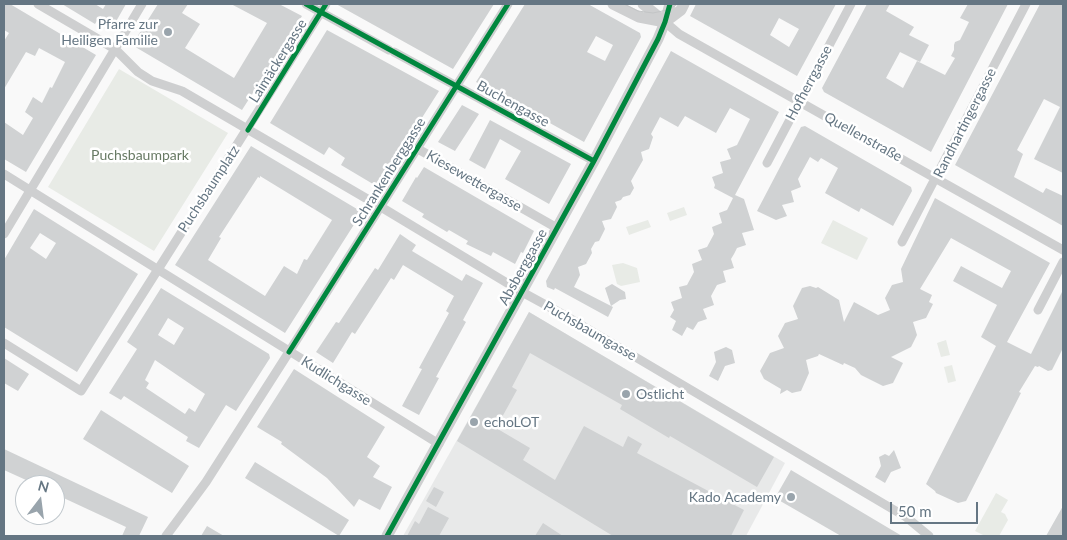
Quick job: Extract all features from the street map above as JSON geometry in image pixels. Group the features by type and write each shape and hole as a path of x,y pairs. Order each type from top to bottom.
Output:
{"street":[{"path":"38,4 115,49"},
{"path":"4,234 142,4"},
{"name":"Buchengasse","path":"306,4 594,161"},
{"name":"Laimäckergasse","path":"248,130 326,4"},
{"name":"Schrankenberggasse","path":"166,536 206,482 508,4"},
{"name":"Quellenstraße","path":"613,4 639,17 665,22"},
{"name":"Quellenstraße","path":"643,4 679,34 1063,250"},
{"name":"Absberggasse","path":"387,536 594,161 658,39 670,4"},
{"name":"Absberggasse","path":"665,22 681,10 684,4"},
{"name":"Hofherrgasse","path":"767,163 851,4"},
{"name":"Randhartingergasse","path":"902,242 1026,4"},
{"name":"Puchsbaumplatz","path":"115,49 138,72 152,80 182,91 248,130 157,269"},
{"name":"Puchsbaumgasse","path":"248,130 906,517 929,536"},
{"name":"Kiesewettergasse","path":"418,148 557,228"},
{"path":"4,174 157,269 81,391 4,343"},
{"path":"1038,310 1063,262"},
{"name":"Kudlichgasse","path":"157,269 439,444"}],"shaded area":[{"path":"529,312 785,463 746,536 403,536"}],"green space":[{"name":"Puchsbaumpark","path":"119,69 228,133 154,251 48,187"},
{"path":"684,207 687,215 670,221 667,213"},
{"path":"648,220 651,227 629,235 626,227"},
{"path":"833,220 868,238 857,260 821,243"},
{"path":"623,263 637,268 640,282 621,286 617,284 612,265"},
{"path":"946,340 950,355 941,357 937,343"},
{"path":"952,365 956,381 948,383 944,367"},
{"path":"996,493 1008,500 1001,512 1005,514 1008,520 999,536 985,536 975,531"}],"building":[{"path":"4,4 10,4 96,55 26,172 4,159 4,122 23,135 33,118 25,112 33,97 42,103 65,62 39,48 35,56 26,52 4,89 4,41 9,33 4,30"},
{"path":"62,4 95,4 103,9 106,4 126,4 114,25 100,16 95,24"},
{"path":"158,4 188,4 182,13 200,24 185,48 234,78 267,23 231,4 279,4 302,16 242,110 132,45"},
{"path":"336,4 494,4 453,69"},
{"path":"525,4 588,4 640,33 641,37 584,142 476,82","holes":["596,36 613,45 605,61 587,52"]},
{"path":"696,4 836,4 797,76 690,16","holes":["779,18 799,29 789,47 770,35"]},
{"path":"867,4 890,4 886,11 914,27 909,35 929,45 920,62 900,52 886,78 903,88 917,61 945,75 955,58 951,56 955,42 960,40 969,22 960,18 968,4 1008,4 931,152 824,92 822,88"},
{"path":"1040,4 1063,4 1063,173 1034,159 1060,107 1044,99 1017,150 1023,154 1014,177 1043,193 1046,188 1063,196 1063,226 955,165"},
{"path":"327,30 439,91 378,187 341,165 345,158 329,147 324,155 270,123"},
{"path":"671,51 779,112 735,195 744,199 754,230 742,233 746,245 737,248 731,259 734,268 723,271 726,282 717,285 711,296 714,305 703,309 707,319 698,322 693,330 687,327 682,336 672,330 676,321 670,317 674,310 671,302 682,298 679,287 687,285 694,272 692,264 702,260 698,250 707,247 714,234 712,227 722,223 719,213 727,210 733,198 714,188 715,185 712,177 723,173 720,162 731,159 727,149 737,145 750,119 730,108 716,133 685,116 678,127 660,117 651,134 653,137 649,149 641,152 643,160 631,181 634,188 630,195 615,202 617,207 611,219 602,221 605,229 599,241 595,242 591,249 592,253 586,264 578,267 580,275 574,287 613,307 608,317 555,288 554,290 547,287 546,281"},
{"path":"462,105 479,114 455,151 438,142"},
{"path":"490,120 571,164 549,204 505,179 521,151 500,139 485,169 469,160"},
{"path":"805,126 911,187 912,191 893,226 861,208 859,212 825,193 838,168 821,158 818,162 810,157 798,179 801,187 791,191 794,202 782,205 787,216 776,220 757,211 801,127"},
{"path":"251,146 362,212 285,333 175,265","holes":["260,176 332,220 307,260 304,259 297,274 284,266 265,296 208,260 221,238 219,237"]},
{"path":"424,167 534,231 515,264 493,252 491,256 466,244 468,241 449,230 447,232 422,217 424,214 402,201"},
{"path":"935,198 1050,263 1007,342 1031,354 1063,290 1063,348 1052,370 1048,371 1035,366 1019,392 1021,393 966,501 958,503 936,493 926,484 996,346 981,337 997,305 953,281 961,266 1002,288 1011,271 951,238 920,289 932,295 929,302 933,304 926,318 913,322 917,335 911,347 891,357 903,363 893,383 883,386 861,375 855,368 844,363 843,365 819,354 806,360 809,373 801,391 792,393 787,390 780,394 781,389 764,379 760,371 770,353 784,348 778,336 785,323 798,319 793,306 802,288 818,287 839,300 844,322 854,302 878,315 890,310 885,298 892,285 903,282 901,269"},
{"path":"34,209 138,274 77,372 4,327 4,260","holes":["40,233 56,243 46,259 30,248"]},
{"path":"400,234 416,245 412,251 462,281 466,274 483,283 463,320 466,322 436,377 439,378 419,415 402,406 422,369 419,368 449,313 446,311 454,296 403,265 394,280 391,278 355,334 352,332 333,363 316,352 336,322 339,323 375,268 378,270"},
{"path":"612,284 625,292 626,299 620,300 611,306 605,288"},
{"path":"161,288 269,354 270,358 236,411 226,405 199,448 186,441 188,437 124,396 121,400 109,393 137,349 127,342","holes":["168,318 184,328 174,345 158,335","155,360 205,394 195,412 189,408 185,414 146,388 149,383 145,380"]},
{"path":"529,312 774,457 757,487 670,436 669,438 620,409 622,405 530,353 512,387 517,390 496,428 530,448 523,460 555,480 584,426 623,447 628,436 642,444 637,453 744,510 731,536 613,536 457,441"},
{"path":"726,347 732,350 735,363 725,366 718,381 709,376 716,362 714,352"},
{"path":"4,358 29,374 18,391 4,383"},
{"path":"294,369 385,427 367,457 380,466 373,477 392,487 380,510 359,499 354,507 327,478 281,444 282,442 257,427"},
{"path":"101,410 189,466 172,493 83,439"},
{"path":"4,449 59,475 15,475 4,470"},
{"path":"894,450 901,468 891,472 885,483 875,477 881,466 879,457 885,454 889,456"},
{"path":"255,462 349,520 339,536 245,478"},
{"path":"791,470 902,536 841,536 775,498"},
{"path":"65,478 148,517 139,536 122,536 126,527 65,499"},
{"path":"434,487 444,492 436,507 426,501"},
{"path":"1063,506 1063,536 1046,536"},
{"path":"428,507 449,518 439,536 407,536 415,521 419,524"},
{"path":"543,523 563,536 535,536"},
{"path":"207,526 224,536 201,536"}],"tram line":[{"path":"624,4 638,11 653,13 667,10 678,4"}],"cycle path":[{"path":"306,4 594,161"},
{"path":"248,130 326,4"},
{"path":"289,352 508,4"},
{"path":"387,536 594,161 658,39 670,4"}],"place":[{"name":"Pfarre zur Heiligen Familie","path":"168,32"},
{"name":"Ostlicht","path":"626,394"},
{"name":"echoLOT","path":"474,422"},
{"name":"Kado Academy","path":"791,497"}]}
